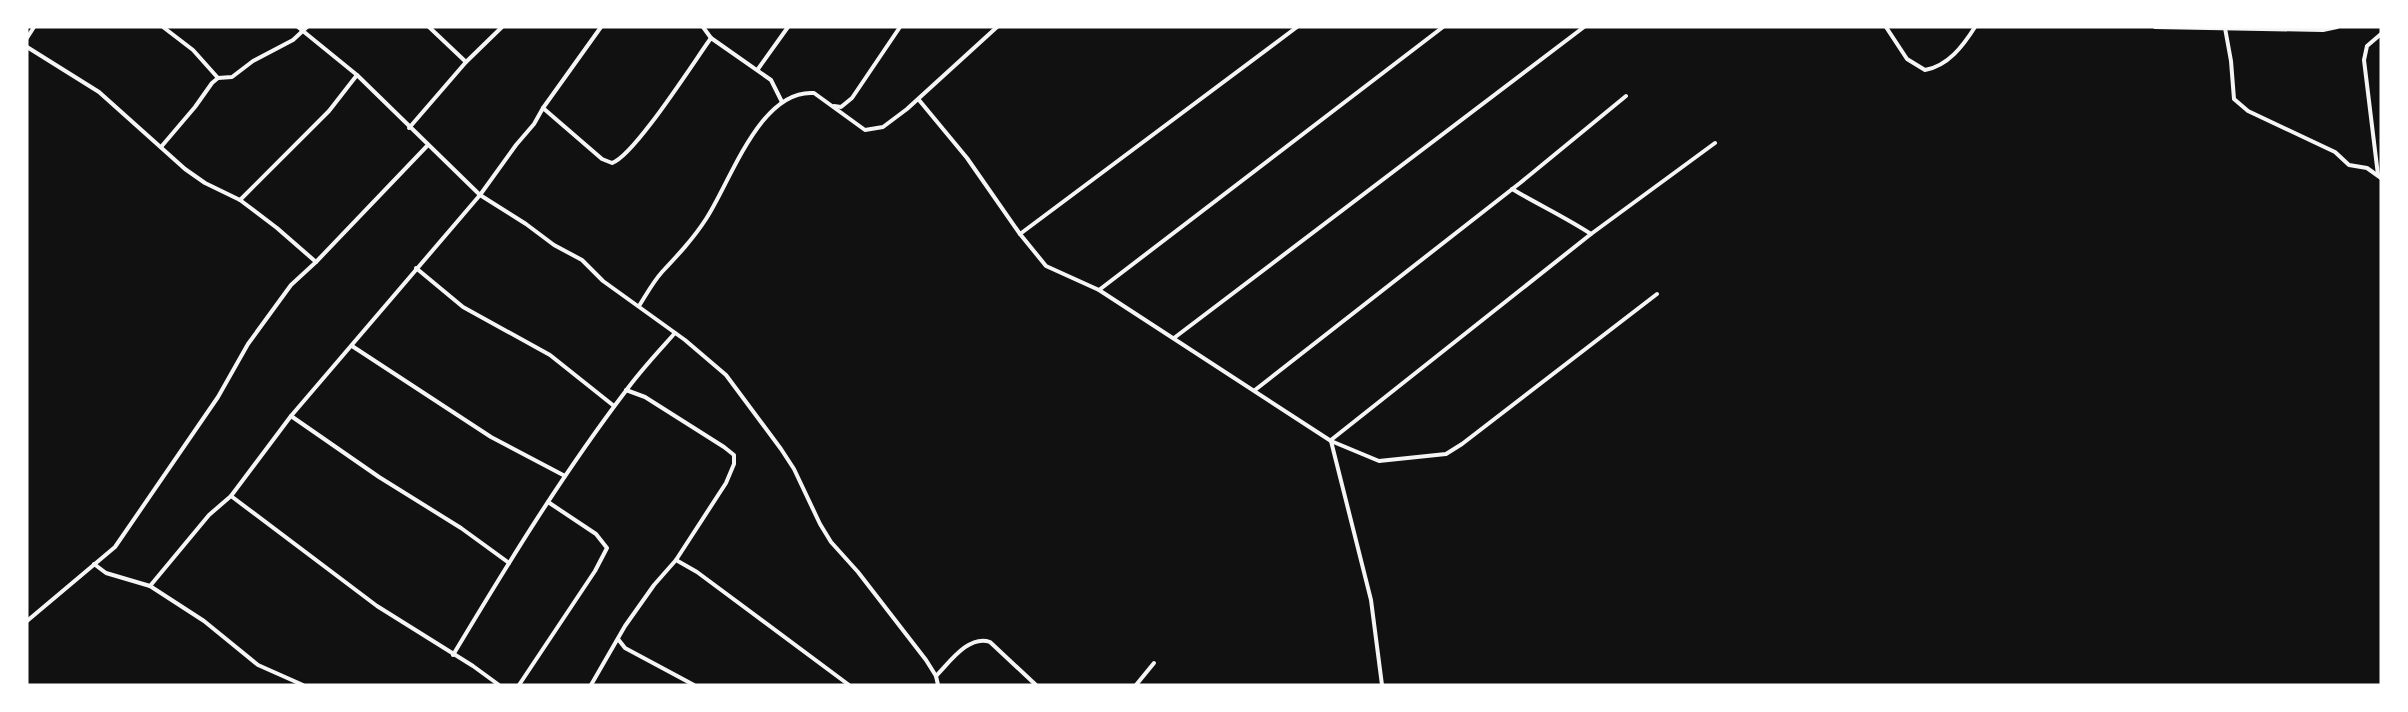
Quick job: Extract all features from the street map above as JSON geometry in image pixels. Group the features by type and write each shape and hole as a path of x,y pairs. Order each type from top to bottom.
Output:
{"street":[{"path":"27,38 34,27"},
{"path":"163,27 193,50 218,78"},
{"path":"298,27 357,75 480,195 554,245 582,260 603,281 675,333 726,375 794,469 808,503 831,542 858,572 926,660 936,676 938,685"},
{"path":"161,147 218,78 232,76 303,32 307,27"},
{"path":"429,27 466,62"},
{"path":"409,128 466,62 502,27"},
{"path":"150,586 208,515 231,496 291,416 480,195 534,124 601,27"},
{"path":"703,27 711,38 771,80 782,102"},
{"path":"758,69 788,27"},
{"path":"833,106 841,107 852,98 900,27"},
{"path":"639,306 661,272 674,261 706,218 755,130 774,108 795,95 814,93 865,130 883,126 919,100 997,27"},
{"path":"1020,234 1297,27"},
{"path":"1099,290 1443,27"},
{"path":"1173,338 1584,27"},
{"path":"1886,27 1906,59 1925,70 1931,69 1956,54 1975,27"},
{"path":"2155,27 2337,27"},
{"path":"2225,28 2231,61 2232,91 2237,103 2248,111 2335,152 2349,165 2367,168 2380,177"},
{"path":"2380,177 2364,60 2367,46 2381,34"},
{"path":"543,108 602,159 612,163 631,149 711,38"},
{"path":"27,47 99,92 205,183 240,200 316,262"},
{"path":"240,200 329,111 357,75"},
{"path":"1254,390 1512,189 1626,96"},
{"path":"919,100 967,158 1020,234 1046,266 1099,290 1331,441 1379,461 1446,454 1657,294"},
{"path":"1331,441 1591,234 1715,143"},
{"path":"27,621 115,547 129,530 218,397 248,344 291,285 428,146"},
{"path":"1512,189 1541,203 1551,212 1559,214 1591,234"},
{"path":"416,268 463,307 550,355 614,406"},
{"path":"453,655 565,476 626,390 675,333"},
{"path":"352,346 491,436 565,476"},
{"path":"591,685 654,585 676,560 726,483 734,464 734,455 645,397 626,390"},
{"path":"291,416 379,477 461,528 509,563"},
{"path":"1331,441 1371,600 1382,685"},
{"path":"231,496 376,606 473,666 499,685"},
{"path":"519,685 595,571 607,548 596,534 548,502"},
{"path":"676,560 697,572 849,685"},
{"path":"94,564 106,573 150,586 204,621 258,665 303,685"},
{"path":"618,639 625,648 694,685"},
{"path":"936,676 972,642 983,639 990,642 1036,685"},
{"path":"1136,685 1154,663"}]}
